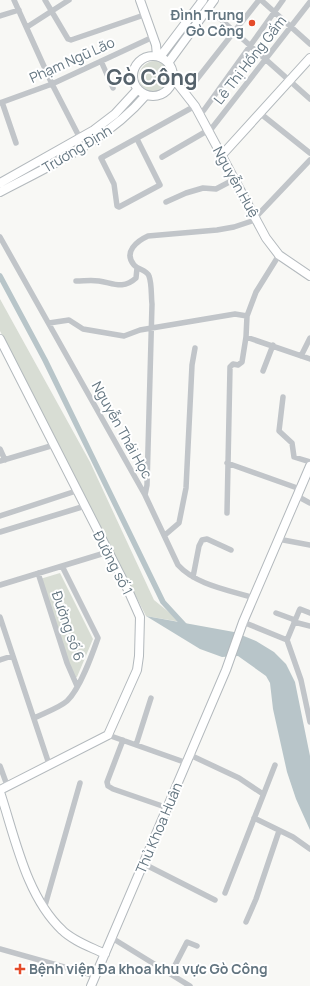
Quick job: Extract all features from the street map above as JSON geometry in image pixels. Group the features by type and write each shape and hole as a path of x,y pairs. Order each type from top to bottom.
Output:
{"main road":[{"path":"140,0 156,44 158,57"},
{"path":"168,63 214,0"},
{"path":"158,57 201,1"},
{"path":"147,57 158,57 168,63 173,72 172,85 162,94 156,96 146,95 138,89 133,77 137,65 147,57"},
{"path":"221,156 261,114 310,58"},
{"name":"Nguyễn Huệ","path":"173,78 195,106 266,238 279,254 310,276"},
{"name":"Trương Định","path":"0,192 82,142 116,114 138,89"},
{"name":"Trương Định","path":"0,183 115,126 132,112 146,95"},
{"name":"Đường số 1","path":"0,340 85,506 140,618 137,670 108,735"},
{"path":"242,625 310,466"},
{"name":"Thủ Khoa Huân","path":"91,986 189,759 226,670 242,625"},
{"path":"105,954 62,931 44,909 32,887 2,789 108,735"}],"street":[{"path":"14,0 52,84 82,142"},
{"path":"45,0 68,39 71,40 144,14"},
{"path":"27,27 69,0"},
{"path":"186,93 260,0 310,44"},
{"path":"199,114 204,110 284,0"},
{"path":"201,1 250,47 310,99"},
{"name":"Lê Thị Hồng Gấm","path":"162,157 212,128 310,2"},
{"path":"0,16 19,10"},
{"name":"Phạm Ngũ Lão","path":"1,103 52,84 153,37"},
{"path":"101,61 113,88"},
{"path":"1,103 16,142"},
{"path":"137,139 160,185 119,207 117,206 114,184 101,158 195,106"},
{"path":"261,114 310,153"},
{"path":"145,495 147,485 151,328 150,279 146,272 137,268 132,263 132,247 138,240 148,236 234,227 248,223 256,218 310,160"},
{"path":"166,202 186,193 203,188 216,189 235,179"},
{"name":"Nguyễn Thái Học","path":"0,237 145,495 178,565 193,577 254,598"},
{"path":"227,513 230,367 233,364 238,365 242,362 246,337 247,316 256,292 279,254"},
{"path":"76,281 101,281 117,286 123,286 136,278 137,268"},
{"path":"49,323 72,321 83,329 116,336 151,328 235,314 247,316"},
{"path":"246,337 273,345 310,359"},
{"path":"301,356 310,338"},
{"path":"263,371 273,345"},
{"path":"164,535 179,523 186,488 192,365 195,348"},
{"path":"283,397 279,431 292,443 294,457 310,462"},
{"path":"0,449 3,461 54,445"},
{"path":"227,463 298,493 310,503"},
{"path":"0,516 76,491"},
{"path":"0,532 85,506"},
{"path":"193,577 199,546 202,540 207,539 231,550"},
{"path":"278,539 310,546"},
{"path":"0,585 108,552"},
{"path":"34,718 67,701 90,661 98,638 62,566"},
{"name":"Đường số 6","path":"38,573 60,642 77,686"},
{"path":"310,613 300,609 287,640 301,680 310,722"},
{"path":"276,613 310,626"},
{"path":"0,617 49,764"},
{"path":"242,625 287,640"},
{"path":"0,660 12,656"},
{"path":"136,745 151,698"},
{"path":"108,735 136,745 189,759 239,778 263,794"},
{"path":"123,740 107,782 108,786 168,808"},
{"path":"224,892 275,765"},
{"path":"0,766 2,789"},
{"path":"44,909 80,783"},
{"path":"254,818 293,837 310,849"},
{"path":"246,922 256,899 278,831"},
{"path":"144,864 215,900"},
{"path":"112,938 190,986"},
{"path":"171,973 187,942 197,946"},
{"path":"0,949 96,976"}],"shaded area":[{"path":"155,61 164,64 168,68 171,77 168,86 164,90 155,93 146,90 142,86 139,77 142,68 146,64"},
{"path":"0,299 90,462 154,600 181,622 146,616 0,331"},
{"path":"60,573 93,639 77,677 73,679 40,579"},
{"path":"146,616 234,632 256,641 274,652 286,664 295,682 310,756 310,830 296,799 287,772 273,709 270,683 266,676 238,656 222,657 200,649"}],"waterway":[{"path":"0,276 45,360 163,602 186,627"}],"place":[{"name":"Đình Trung Gò Công","path":"252,23"},
{"name":"Bệnh viện Đa khoa khu vực Gò Công","path":"20,969"}],"district":[{"name":"Gò Công","path":"152,77"}]}
